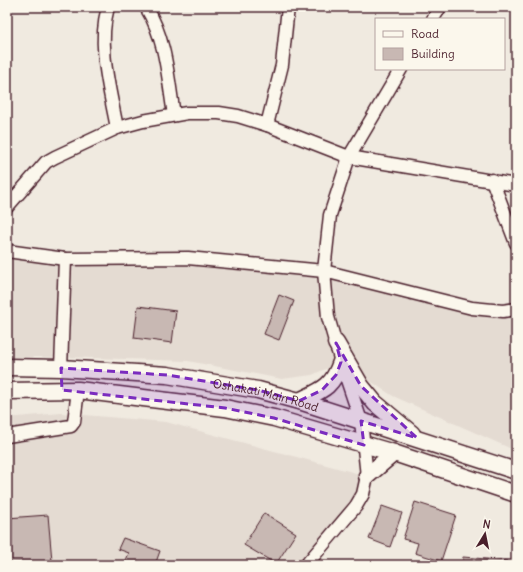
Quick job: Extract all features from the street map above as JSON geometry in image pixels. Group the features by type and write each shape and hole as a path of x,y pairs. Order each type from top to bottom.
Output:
{"main road":[{"path":"336,343 361,386 375,403 417,438"},
{"path":"299,401 329,385 336,375 341,362"},
{"name":"Oshakati Main Road","path":"7,367 61,368 167,374 258,390 299,401 417,438 516,471"},
{"path":"61,368 70,390"},
{"name":"Oshakati Main Road","path":"7,391 70,390 225,408 274,418 394,453 516,494"},
{"path":"367,476 394,453"}],"street":[{"path":"108,7 105,17 104,43 117,128"},
{"path":"146,7 156,23 160,36 174,115"},
{"path":"267,126 282,65 288,7"},
{"path":"434,18 440,7"},
{"path":"306,565 356,506 362,494 367,476 361,421 341,362 328,317 324,271 330,215 349,157 400,70"},
{"path":"7,207 46,162 117,128 174,115 228,113 349,157 516,185"},
{"path":"492,180 516,243"},
{"path":"7,251 65,259 188,258 324,271 472,308 503,311 516,309"},
{"path":"61,368 65,259"},
{"path":"7,436 71,426 74,422 70,390"}],"highlighted area":[{"path":"336,343 361,386 417,438 361,421 364,445 274,418 225,408 62,390 61,368 167,375 258,390 299,401 322,390 336,375 341,362"}],"shaded area":[{"path":"7,251 188,258 324,271 503,311 516,298 516,451 393,396 341,362 312,375 282,379 188,361 62,357 7,357"},
{"path":"61,413 166,422 367,476 363,494 306,565 7,565 7,418"}],"building":[{"path":"279,295 294,301 279,340 264,334"},
{"path":"138,306 176,311 172,343 134,338"},
{"path":"415,502 456,515 441,561 415,553 418,543 403,539"},
{"path":"382,506 402,513 390,547 369,539"},
{"path":"264,513 296,533 276,564 244,545"},
{"path":"48,515 52,561 7,564 7,518"},
{"path":"123,538 160,551 155,565 124,565 129,553 118,549"},
{"path":"463,557 508,561 508,565 462,565"}]}
